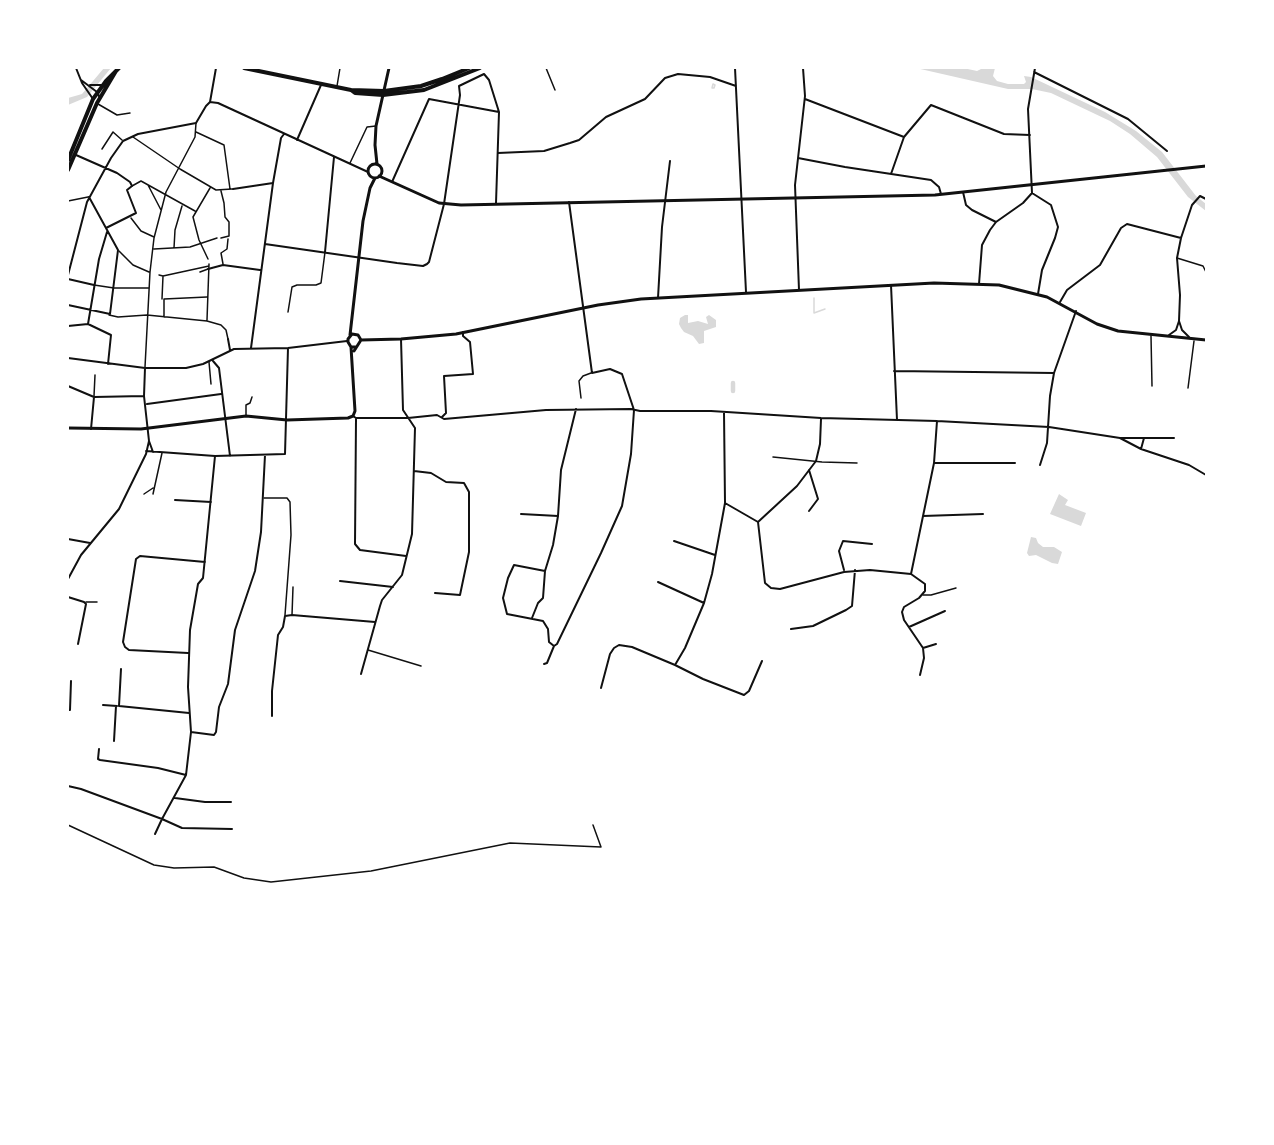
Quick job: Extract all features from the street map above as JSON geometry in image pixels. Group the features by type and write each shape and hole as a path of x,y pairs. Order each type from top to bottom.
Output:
{"main road":[{"path":"244,68 277,72 351,90 383,93 424,90 480,68"},
{"path":"383,93 431,83 468,68"},
{"path":"68,160 84,116 93,99 102,85 118,69"},
{"path":"68,170 71,153 118,69"}],"street":[{"path":"76,68 93,99"},
{"path":"68,579 81,555 119,509 149,441 147,404 144,396 150,272 154,238 165,196 195,137 196,123 210,102 216,68"},
{"path":"337,87 340,68"},
{"path":"347,341 352,327 359,257 375,164 376,126 389,68"},
{"path":"546,68 555,90"},
{"path":"735,68 746,293"},
{"path":"799,290 795,197 805,99 803,68"},
{"path":"979,284 979,256 982,244 996,222 1023,203 1032,193 1028,109 1035,68"},
{"path":"265,244 423,266 429,262 444,204 459,86 484,74 489,80 499,112 496,204"},
{"path":"497,153 544,151 579,140 606,117 645,99 666,78 678,74 710,76 736,86"},
{"path":"1034,74 1128,119 1167,151"},
{"path":"81,80 90,85 100,98"},
{"path":"297,140 321,84"},
{"path":"90,85 102,85"},
{"path":"390,181 426,101 429,99 499,112"},
{"path":"805,99 904,137"},
{"path":"210,102 218,103 427,199 444,204 941,194 1206,166"},
{"path":"97,103 117,115 130,113"},
{"path":"891,174 904,137 931,105 1004,134 1030,135"},
{"path":"150,288 114,288 68,277 89,197 105,167 123,141 150,130 196,123"},
{"path":"350,164 367,127 376,126"},
{"path":"102,148 113,132 123,141"},
{"path":"195,132 224,145 232,189"},
{"path":"251,348 273,183 281,138 284,134"},
{"path":"132,136 178,168 221,191 273,183"},
{"path":"71,153 117,173 132,186"},
{"path":"288,312 292,287 321,283 334,157"},
{"path":"798,158 931,180 939,187 941,194"},
{"path":"658,298 670,160"},
{"path":"375,164 381,166 382,172 390,181"},
{"path":"372,174 382,172"},
{"path":"88,324 106,230 136,213 127,190 141,181 195,212"},
{"path":"147,184 162,211"},
{"path":"208,259 200,244 194,223 195,212 211,187"},
{"path":"221,191 225,218 229,222 229,236 221,238"},
{"path":"963,192 966,205 996,222"},
{"path":"1032,193 1051,205 1058,227 1042,270 1038,294"},
{"path":"68,201 89,197"},
{"path":"89,197 118,250 129,262 150,272"},
{"path":"1169,335 1176,330 1179,321 1180,295 1177,258 1181,238 1192,205 1199,197 1206,199"},
{"path":"164,202 174,200"},
{"path":"568,202 592,373"},
{"path":"174,248 175,230 183,205"},
{"path":"130,216 141,231 154,238"},
{"path":"1060,302 1067,290 1100,265 1121,228 1127,224 1181,238"},
{"path":"153,249 190,247 217,238"},
{"path":"223,265 221,253 227,249 228,239"},
{"path":"109,315 118,250"},
{"path":"1177,258 1203,266 1206,272"},
{"path":"159,275 223,265 260,270"},
{"path":"200,272 209,266"},
{"path":"207,321 209,266"},
{"path":"163,276 164,317"},
{"path":"406,556 360,550 355,544 353,353 354,347 361,340 401,339 463,332 582,308 658,298 891,285 979,284 999,285 1038,294 1060,302 1109,329 1128,333 1206,340"},
{"path":"891,285 897,420"},
{"path":"163,299 207,297"},
{"path":"68,305 118,317 149,316 207,321 224,327 230,350"},
{"path":"1040,465 1047,443 1054,373 1076,311"},
{"path":"1179,321 1182,330 1192,337"},
{"path":"68,326 88,324 112,337 108,364"},
{"path":"352,327 361,340"},
{"path":"441,417 446,412 444,376 473,374 470,342 463,336 463,332"},
{"path":"350,335 356,334"},
{"path":"1151,335 1152,386"},
{"path":"1188,388 1192,337"},
{"path":"361,674 382,600 402,576 414,514 415,428 403,410 401,339"},
{"path":"68,358 145,368 186,368 209,362 230,350 288,348 347,341 354,347"},
{"path":"146,451 215,456 285,454 288,348"},
{"path":"213,360 219,368 230,456"},
{"path":"209,362 211,384"},
{"path":"544,664 547,663 557,644 602,553 622,506 631,454 634,410 622,374 610,369 583,376 579,381 581,398"},
{"path":"894,371 1054,373"},
{"path":"91,429 95,375"},
{"path":"68,386 94,397 144,396"},
{"path":"147,404 221,394"},
{"path":"246,416 246,405 250,403 252,397"},
{"path":"532,618 538,603 543,598 545,571 553,545 558,516 561,470 576,409"},
{"path":"68,428 149,428 246,416 286,420 355,417 408,418 437,415 444,419 576,409 724,412 821,418 937,421 1049,427 1120,438 1174,438"},
{"path":"675,665 685,648 704,603 715,555 725,503 724,412"},
{"path":"758,522 797,486 816,461 820,444 821,418"},
{"path":"911,574 934,463 937,421"},
{"path":"1120,438 1141,449 1189,465 1206,475"},
{"path":"1141,449 1144,438"},
{"path":"149,441 153,452"},
{"path":"153,494 162,453"},
{"path":"191,732 213,735 216,732 219,707 228,684 235,630 255,571 265,455"},
{"path":"155,834 186,775 191,732 188,653 193,604 198,584 203,578 215,456"},
{"path":"773,457 857,463"},
{"path":"934,463 1015,463"},
{"path":"809,470 818,499 809,510"},
{"path":"413,471 431,473 446,482 464,483 469,492 470,543 460,595 435,592"},
{"path":"144,494 150,488 154,488"},
{"path":"263,498 287,498 290,502 291,535 285,616 283,627 278,635 272,691 272,716"},
{"path":"175,500 211,502"},
{"path":"725,503 758,522"},
{"path":"521,514 558,516"},
{"path":"922,516 983,514"},
{"path":"758,522 765,582 771,588 786,588 844,572 870,570 911,574 925,584 923,595"},
{"path":"68,539 90,543"},
{"path":"674,541 715,555"},
{"path":"844,572 839,551 843,541 872,544"},
{"path":"188,653 129,650 123,642 136,559 140,556 205,562"},
{"path":"513,560 514,565 507,578 503,598 507,614 532,618 546,624 549,642 554,646"},
{"path":"514,565 545,571"},
{"path":"791,629 813,626 852,606 855,570"},
{"path":"340,581 393,587"},
{"path":"658,582 704,603"},
{"path":"292,615 293,587"},
{"path":"921,675 923,648 904,620 903,610 906,605 923,595 956,588"},
{"path":"68,597 85,602 97,602"},
{"path":"78,644 85,602"},
{"path":"909,627 945,611"},
{"path":"285,616 375,622"},
{"path":"923,648 936,644"},
{"path":"601,688 610,654 620,645 632,647 744,695 749,691 762,661"},
{"path":"368,650 421,666"},
{"path":"114,741 121,669"},
{"path":"68,710 70,710 71,681"},
{"path":"103,705 189,713"},
{"path":"99,749 99,760 158,768 186,775"},
{"path":"68,786 104,797 182,828 232,829"},
{"path":"175,798 205,802 231,802"},
{"path":"68,825 154,865 174,868 214,867 244,879 271,882 370,871 510,843 601,847 593,825"}],"shaded area":[{"path":"104,68 111,68 87,97 68,105 68,98 82,94"},
{"path":"916,68 963,68 977,71 983,68 995,68 993,76 997,81 1024,84 1026,82 1024,76 1031,77 1105,112 1136,131 1162,152 1196,196 1206,204 1206,211 1188,197 1157,157 1130,134 1110,121 1051,93 1032,89 1008,89"},
{"path":"688,315 688,323 698,321 708,324 706,317 709,315 716,320 716,327 704,331 704,343 699,344 693,336 681,328 680,318"},
{"path":"1059,494 1068,500 1065,505 1086,513 1081,526 1050,514"},
{"path":"1031,537 1036,538 1043,547 1054,547 1062,552 1058,564 1036,555 1029,556 1027,553"}],"waterway":[{"path":"713,84 715,85 714,88 712,88 713,84"},
{"path":"814,298 814,313 825,309"},
{"path":"733,383 733,391"}]}
